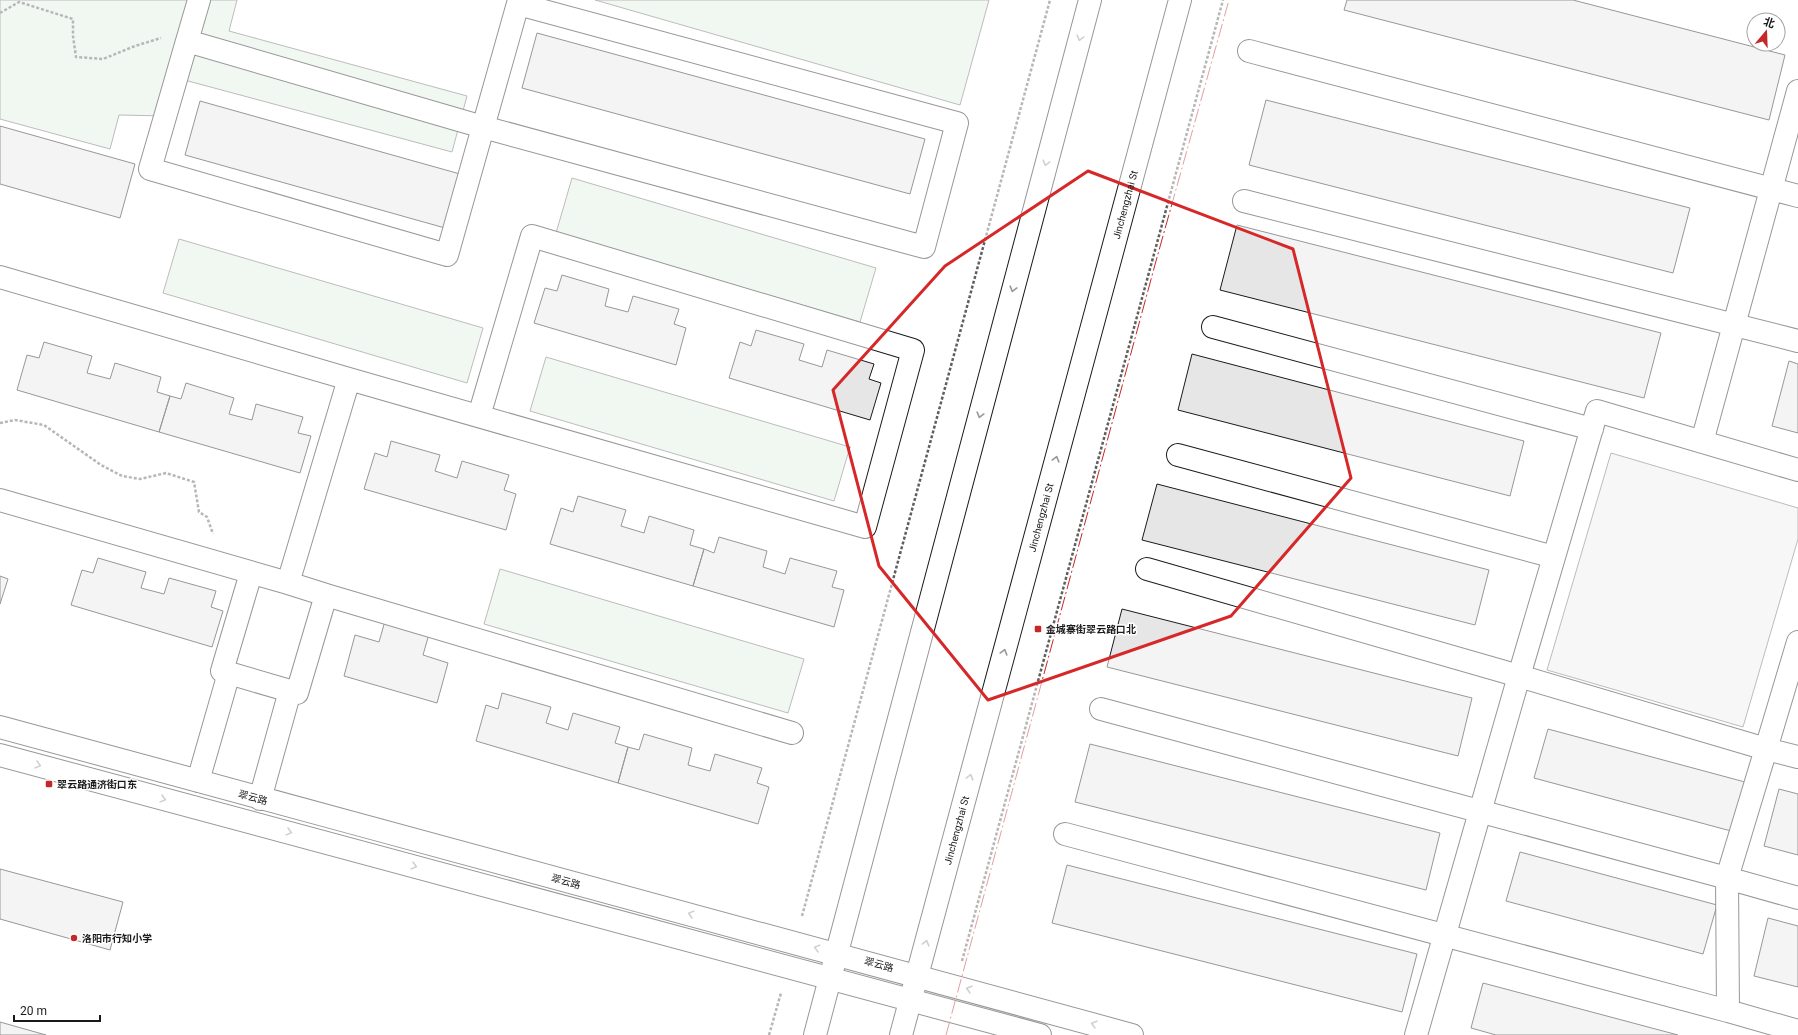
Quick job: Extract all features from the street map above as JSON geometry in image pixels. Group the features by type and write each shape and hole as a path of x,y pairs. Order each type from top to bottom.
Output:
{"street":[{"path":"187,41 483,127 924,247 957,123 518,2 483,127 447,255 150,169 187,41 199,0"},
{"path":"815,1035 1090,0"},
{"name":"Jinchengzhai St","path":"900,1035 1180,0"},
{"path":"1249,51 1798,196"},
{"path":"1702,442 1798,91"},
{"path":"1244,201 1798,342"},
{"path":"0,277 349,379 865,527 913,350 532,236 479,416"},
{"path":"1213,327 1592,429"},
{"path":"288,583 349,379"},
{"path":"1416,1035 1597,411 1798,470"},
{"path":"1178,454 1554,557"},
{"path":"0,500 288,583 792,733"},
{"path":"1147,569 1798,758"},
{"path":"251,573 222,671 290,691 297,693 326,595"},
{"path":"1728,1011 1727,878 1798,642"},
{"path":"198,782 229,673"},
{"path":"260,799 290,691"},
{"path":"1101,709 1798,898"},
{"name":"翠云路","path":"0,727 260,799 917,974 1132,1035"},
{"path":"0,755 1040,1035"},
{"path":"1065,834 1798,1031"}],"path":[{"path":"795,942 1050,0"},
{"path":"956,985 1223,0"},
{"path":"0,13 19,2 73,19 73,36 76,57 103,59 135,46 165,37 187,41"},
{"path":"0,424 15,420 44,426 101,465 122,476 140,479 166,473 194,482 199,512 207,517 223,564"},
{"path":"769,1035 788,967"}],"highlighted area":[{"path":"1088,171 1293,249 1351,478 1231,616 988,700 879,566 833,390 945,266"}],"green space":[{"path":"0,0 237,0 229,31 467,96 452,152 177,78 166,116 119,115 110,149 0,119"},
{"path":"595,0 989,0 960,105"},
{"path":"572,178 876,268 860,322 556,233"},
{"path":"179,239 483,328 467,383 163,293"},
{"path":"546,357 850,447 834,501 530,411"},
{"path":"500,569 804,659 788,713 484,624"}],"shaded area":[{"path":"1611,453 1798,508 1798,539 1743,727 1547,670"}],"building":[{"path":"1347,0 1573,0 1746,45 1746,52 1773,52 1785,55 1769,120 1344,10"},
{"path":"537,33 925,139 910,194 522,88"},
{"path":"1266,100 1690,208 1673,273 1249,165"},
{"path":"200,101 460,174 445,228 185,155"},
{"path":"0,126 135,164 120,218 0,184"},
{"path":"1237,225 1661,333 1644,398 1220,290"},
{"path":"562,275 609,289 605,306 628,312 633,296 679,309 674,324 686,328 676,365 534,323 545,288 557,291"},
{"path":"756,330 804,344 799,360 822,367 827,350 874,364 869,379 881,383 870,420 729,378 740,342 751,346"},
{"path":"44,342 92,356 87,373 110,379 115,363 161,377 157,392 170,396 159,432 17,390 27,355 39,358"},
{"path":"1192,354 1524,441 1510,496 1178,410"},
{"path":"1789,361 1798,364 1798,433 1772,426"},
{"path":"186,383 234,398 229,414 252,420 256,404 303,417 298,433 311,436 300,473 159,432 170,396 181,399"},
{"path":"391,441 440,455 435,471 457,478 462,461 509,475 504,490 516,494 506,530 364,489 375,453 387,457"},
{"path":"1157,484 1489,570 1475,625 1142,540"},
{"path":"578,496 626,510 621,526 644,533 649,516 694,530 690,545 704,549 693,586 550,544 561,508 573,512"},
{"path":"719,537 767,551 763,567 785,574 790,558 837,571 832,587 844,590 834,627 693,586 704,549 714,553"},
{"path":"98,558 146,572 141,588 164,594 169,578 216,591 211,607 223,611 212,647 71,605 82,570 93,573"},
{"path":"0,576 8,579 0,604"},
{"path":"1122,609 1472,698 1458,756 1107,667"},
{"path":"385,621 429,634 423,655 448,663 437,703 344,676 355,635 379,642"},
{"path":"502,693 551,707 546,723 568,730 573,713 620,727 615,743 628,747 618,783 476,741 486,705 498,709"},
{"path":"1548,729 1745,782 1731,831 1534,778"},
{"path":"644,734 692,748 688,765 710,771 715,754 762,768 757,783 769,787 758,824 618,783 628,747 639,750"},
{"path":"1090,744 1440,833 1426,890 1075,802"},
{"path":"1779,789 1798,794 1798,855 1764,846"},
{"path":"1520,852 1717,905 1703,954 1506,901"},
{"path":"1067,865 1417,954 1402,1012 1052,923"},
{"path":"0,869 123,902 110,950 0,919"},
{"path":"1768,918 1798,926 1798,987 1754,976"},
{"path":"1483,983 1678,1035 1496,1035 1471,1028"},
{"path":"0,1022 46,1035 0,1035"}],"power":[{"path":"946,1035 1156,261 1229,0"}],"place":[{"name":"金城寨街翠云路口北","path":"1038,629"},
{"name":"翠云路通济街口东","path":"49,784"},
{"name":"洛阳市行知小学","path":"74,938"}]}
